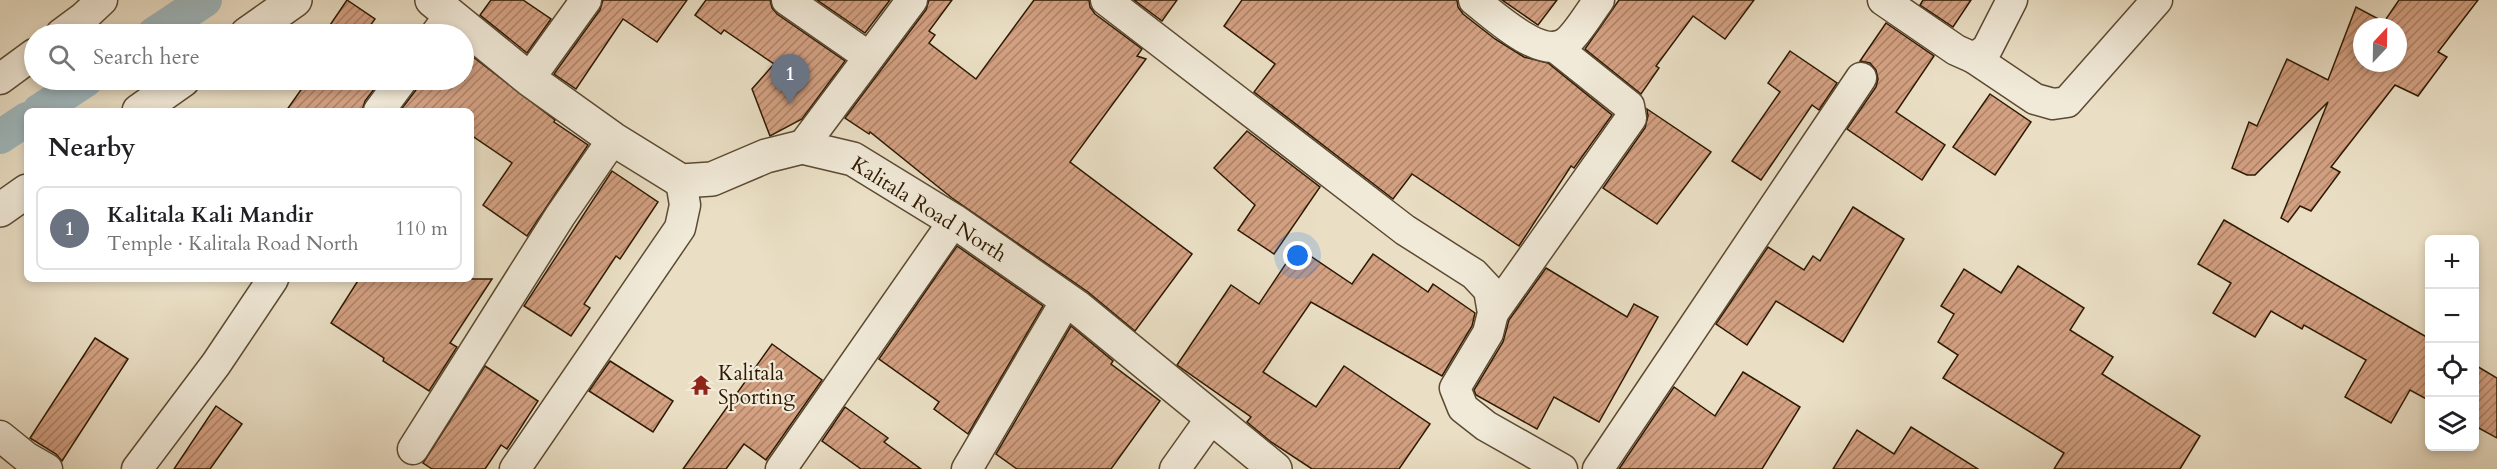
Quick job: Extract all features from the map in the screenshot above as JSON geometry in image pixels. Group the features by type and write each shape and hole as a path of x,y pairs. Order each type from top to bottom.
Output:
{"street":[{"path":"75,24 102,0"},
{"path":"261,24 295,0"},
{"path":"529,79 586,0"},
{"path":"787,0 869,57"},
{"path":"802,147 912,0"},
{"path":"1106,0 1405,230 1474,273 1489,290 1494,313"},
{"path":"1474,0 1537,45 1555,47 1567,42 1599,0"},
{"path":"1883,0 1956,50 1974,58 2035,99 2053,104 2067,102 2157,0"},
{"path":"1974,58 1987,49 2012,0"},
{"path":"474,41 613,139 681,180 685,205 680,228 515,469"},
{"path":"1555,47 1629,106 1631,117 1494,313 1488,333 1455,388 1463,408 1486,426 1562,469"},
{"path":"0,79 24,61"},
{"path":"1598,469 1861,78"},
{"path":"143,108 169,90"},
{"path":"381,108 395,90"},
{"path":"413,449 560,216 613,139"},
{"name":"Kalitala Road North","path":"681,180 712,179 766,156 802,147 853,159 954,221 1067,299 1275,469"},
{"path":"0,210 24,193"},
{"path":"781,469 954,221"},
{"path":"137,469 216,364 271,282"},
{"path":"967,469 1067,299"},
{"path":"1175,469 1212,417"},
{"path":"0,436 26,457 47,469"}],"building":[{"path":"347,0 375,19 371,24 331,24"},
{"path":"491,0 523,0 551,19 527,53 480,15"},
{"path":"603,0 687,0 657,42 623,19 576,89 554,74 600,10"},
{"path":"706,0 770,0 777,14 845,61 802,119 770,136 752,89 774,64 724,30 721,34 695,15"},
{"path":"817,0 890,0 865,33"},
{"path":"929,0 952,0 929,31 935,35 929,43 976,79 1034,0 1089,0 1090,7 1095,14 1142,49 1137,56 1146,59 1070,162 1192,254 1135,331 1088,292 952,198 870,132 869,134 845,118 926,10"},
{"path":"1134,0 1177,0 1162,21"},
{"path":"1242,0 1457,0 1458,7 1463,14 1495,39 1524,57 1548,63 1612,115 1574,168 1571,166 1519,246 1412,174 1393,199 1254,92 1275,64 1224,26"},
{"path":"1502,0 1557,0 1538,25"},
{"path":"1619,0 1754,0 1725,39 1693,16 1656,66 1659,68 1641,94 1585,49"},
{"path":"1923,0 1971,0 1953,27 1920,5"},
{"path":"2399,0 2478,0 2438,52 2447,57 2418,96 2395,85 2331,167 2340,172 2311,211 2300,206 2288,222 2281,218 2328,102 2255,175 2247,175 2232,168 2249,122 2257,126 2287,59 2328,80 2356,7 2377,18 2353,18 2353,72 2407,72 2407,18 2387,18"},
{"path":"1886,23 1934,56 1896,112 1945,145 1922,180 1847,129 1876,87 1878,79 1876,70 1870,63 1860,61"},
{"path":"1790,51 1837,83 1819,110 1812,105 1761,180 1732,161 1780,92 1768,83"},
{"path":"474,58 555,120 554,122 588,145 527,236 483,205 512,163 474,137 474,108 402,108 416,90 474,90"},
{"path":"301,90 373,90 363,108 288,108"},
{"path":"1990,94 2031,122 1995,175 1953,147"},
{"path":"1647,109 1711,152 1657,224 1603,188 1645,128"},
{"path":"1247,131 1320,187 1274,254 1238,230 1255,205 1214,168"},
{"path":"612,171 658,202 620,259 616,256 584,304 590,308 571,336 524,306"},
{"path":"1853,207 1904,239 1843,342 1776,301 1747,345 1716,324 1768,247 1804,270 1813,256 1820,261"},
{"path":"2224,220 2425,336 2425,398 2410,390 2391,423 2345,397 2366,360 2304,325 2302,329 2271,311 2255,337 2213,313 2231,283 2198,264"},
{"path":"957,246 1043,306 968,434 934,409 939,402 879,359"},
{"path":"1297,247 1352,284 1373,254 1428,292 1433,284 1475,313 1472,326 1442,376 1311,302 1263,372 1316,407 1344,366 1430,424 1399,469 1312,469 1271,442 1247,422 1251,417 1177,365 1231,285 1259,304"},
{"path":"2018,266 2084,308 2070,330 2113,357 2102,374 2200,436 2180,469 2054,469 2064,453 1943,378 1958,355 1938,342 1954,314 1941,306 1964,269 2001,293"},
{"path":"1546,268 1627,317 1634,304 1658,317 1599,422 1554,397 1537,429 1476,395 1474,390 1503,342 1509,320"},
{"path":"474,279 492,279 450,343 457,347 429,391 331,323 357,282 474,282"},
{"path":"1071,326 1113,361 1111,364 1160,401 1111,469 1017,469 996,454"},
{"path":"95,338 128,359 62,461 56,454 30,438"},
{"path":"772,344 822,380 766,460 744,444 726,469 683,469"},
{"path":"610,361 673,401 653,432 589,391"},
{"path":"485,366 538,401 507,449 501,445 485,469 432,469 423,463"},
{"path":"2479,367 2497,378 2497,438 2479,428"},
{"path":"1743,372 1800,407 1762,469 1619,469 1674,387 1715,416"},
{"path":"216,406 242,424 210,469 174,469"},
{"path":"845,407 888,438 884,442 921,469 861,469 822,441"},
{"path":"1911,427 1978,469 1833,469 1857,430 1894,454"}],"waterway":[{"path":"169,24 205,0"},
{"path":"44,108 71,90"},
{"path":"0,137 24,121"}],"place":[{"name":"Kalitala Kali Mandir","path":"790,104"},
{"name":"Kalitala Sporting","path":"701,385"}]}
